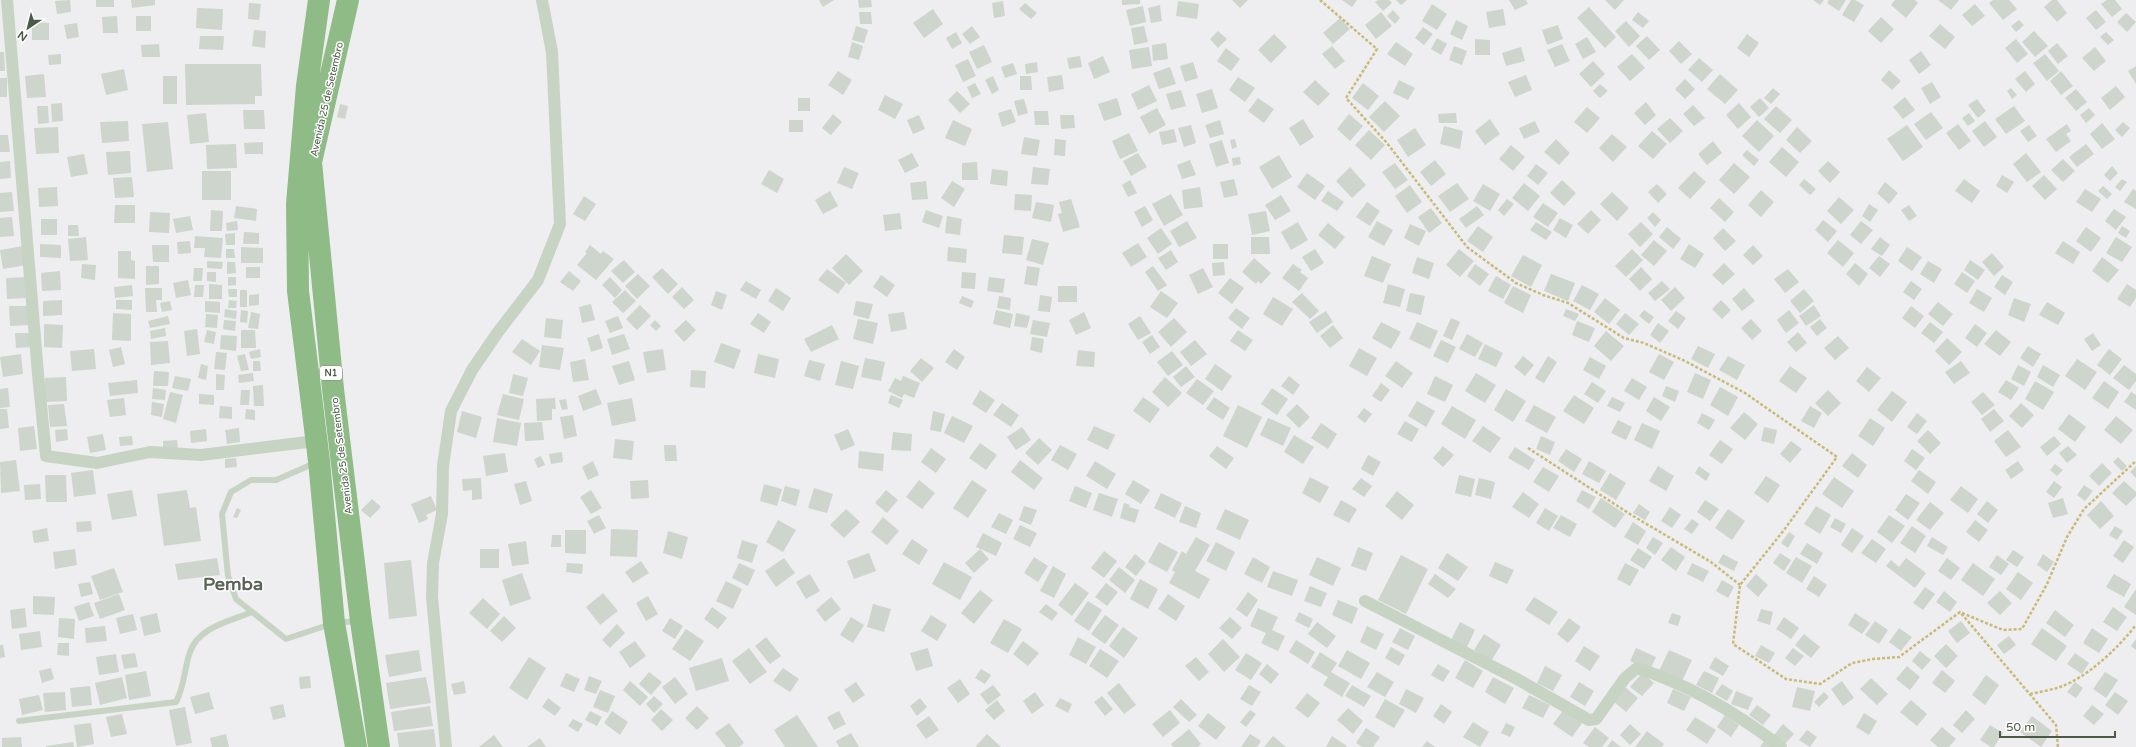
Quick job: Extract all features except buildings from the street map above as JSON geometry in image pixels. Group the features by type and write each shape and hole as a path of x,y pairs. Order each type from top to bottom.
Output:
{"highway":[{"name":"Avenida 25 de Setembro","path":"319,0 307,86 297,204 298,291 318,451 334,623 356,747"},
{"name":"Avenida 25 de Setembro","path":"348,0 311,162 332,389 361,621 379,747"}],"street":[{"path":"7,0 46,456 97,463 150,452 201,455 318,451"},
{"path":"446,747 432,597 433,563 442,514 443,466 451,411 476,364 498,332 538,280 560,224 552,52 542,0"},
{"path":"1365,601 1517,679 1589,720 1596,719 1625,678 1637,668 1700,693 1752,725 1781,747"}],"lane":[{"path":"318,451 276,480 251,480 231,492 222,514 228,576 236,599 286,639 334,623 361,621"},
{"path":"19,721 176,702 183,690 190,651 202,632 252,612"}],"path":[{"path":"1320,0 1376,49 1346,98 1387,143 1467,247 1516,283 1543,295 1568,303 1624,338 1644,343 1684,361 1745,393 1837,457 1784,530 1740,585 1733,644 1786,679 1820,684 1852,663 1873,659 1899,657 1960,612"},
{"path":"1528,448 1633,516 1711,562 1740,585"},
{"path":"1960,612 2003,630 2022,629 2047,584 2067,537 2084,509 2136,461"},
{"path":"1960,612 2056,725 2058,747"},
{"path":"2030,694 2061,687 2091,670 2124,640 2136,625"}],"district":[{"name":"Pemba","path":"233,584"}]}
